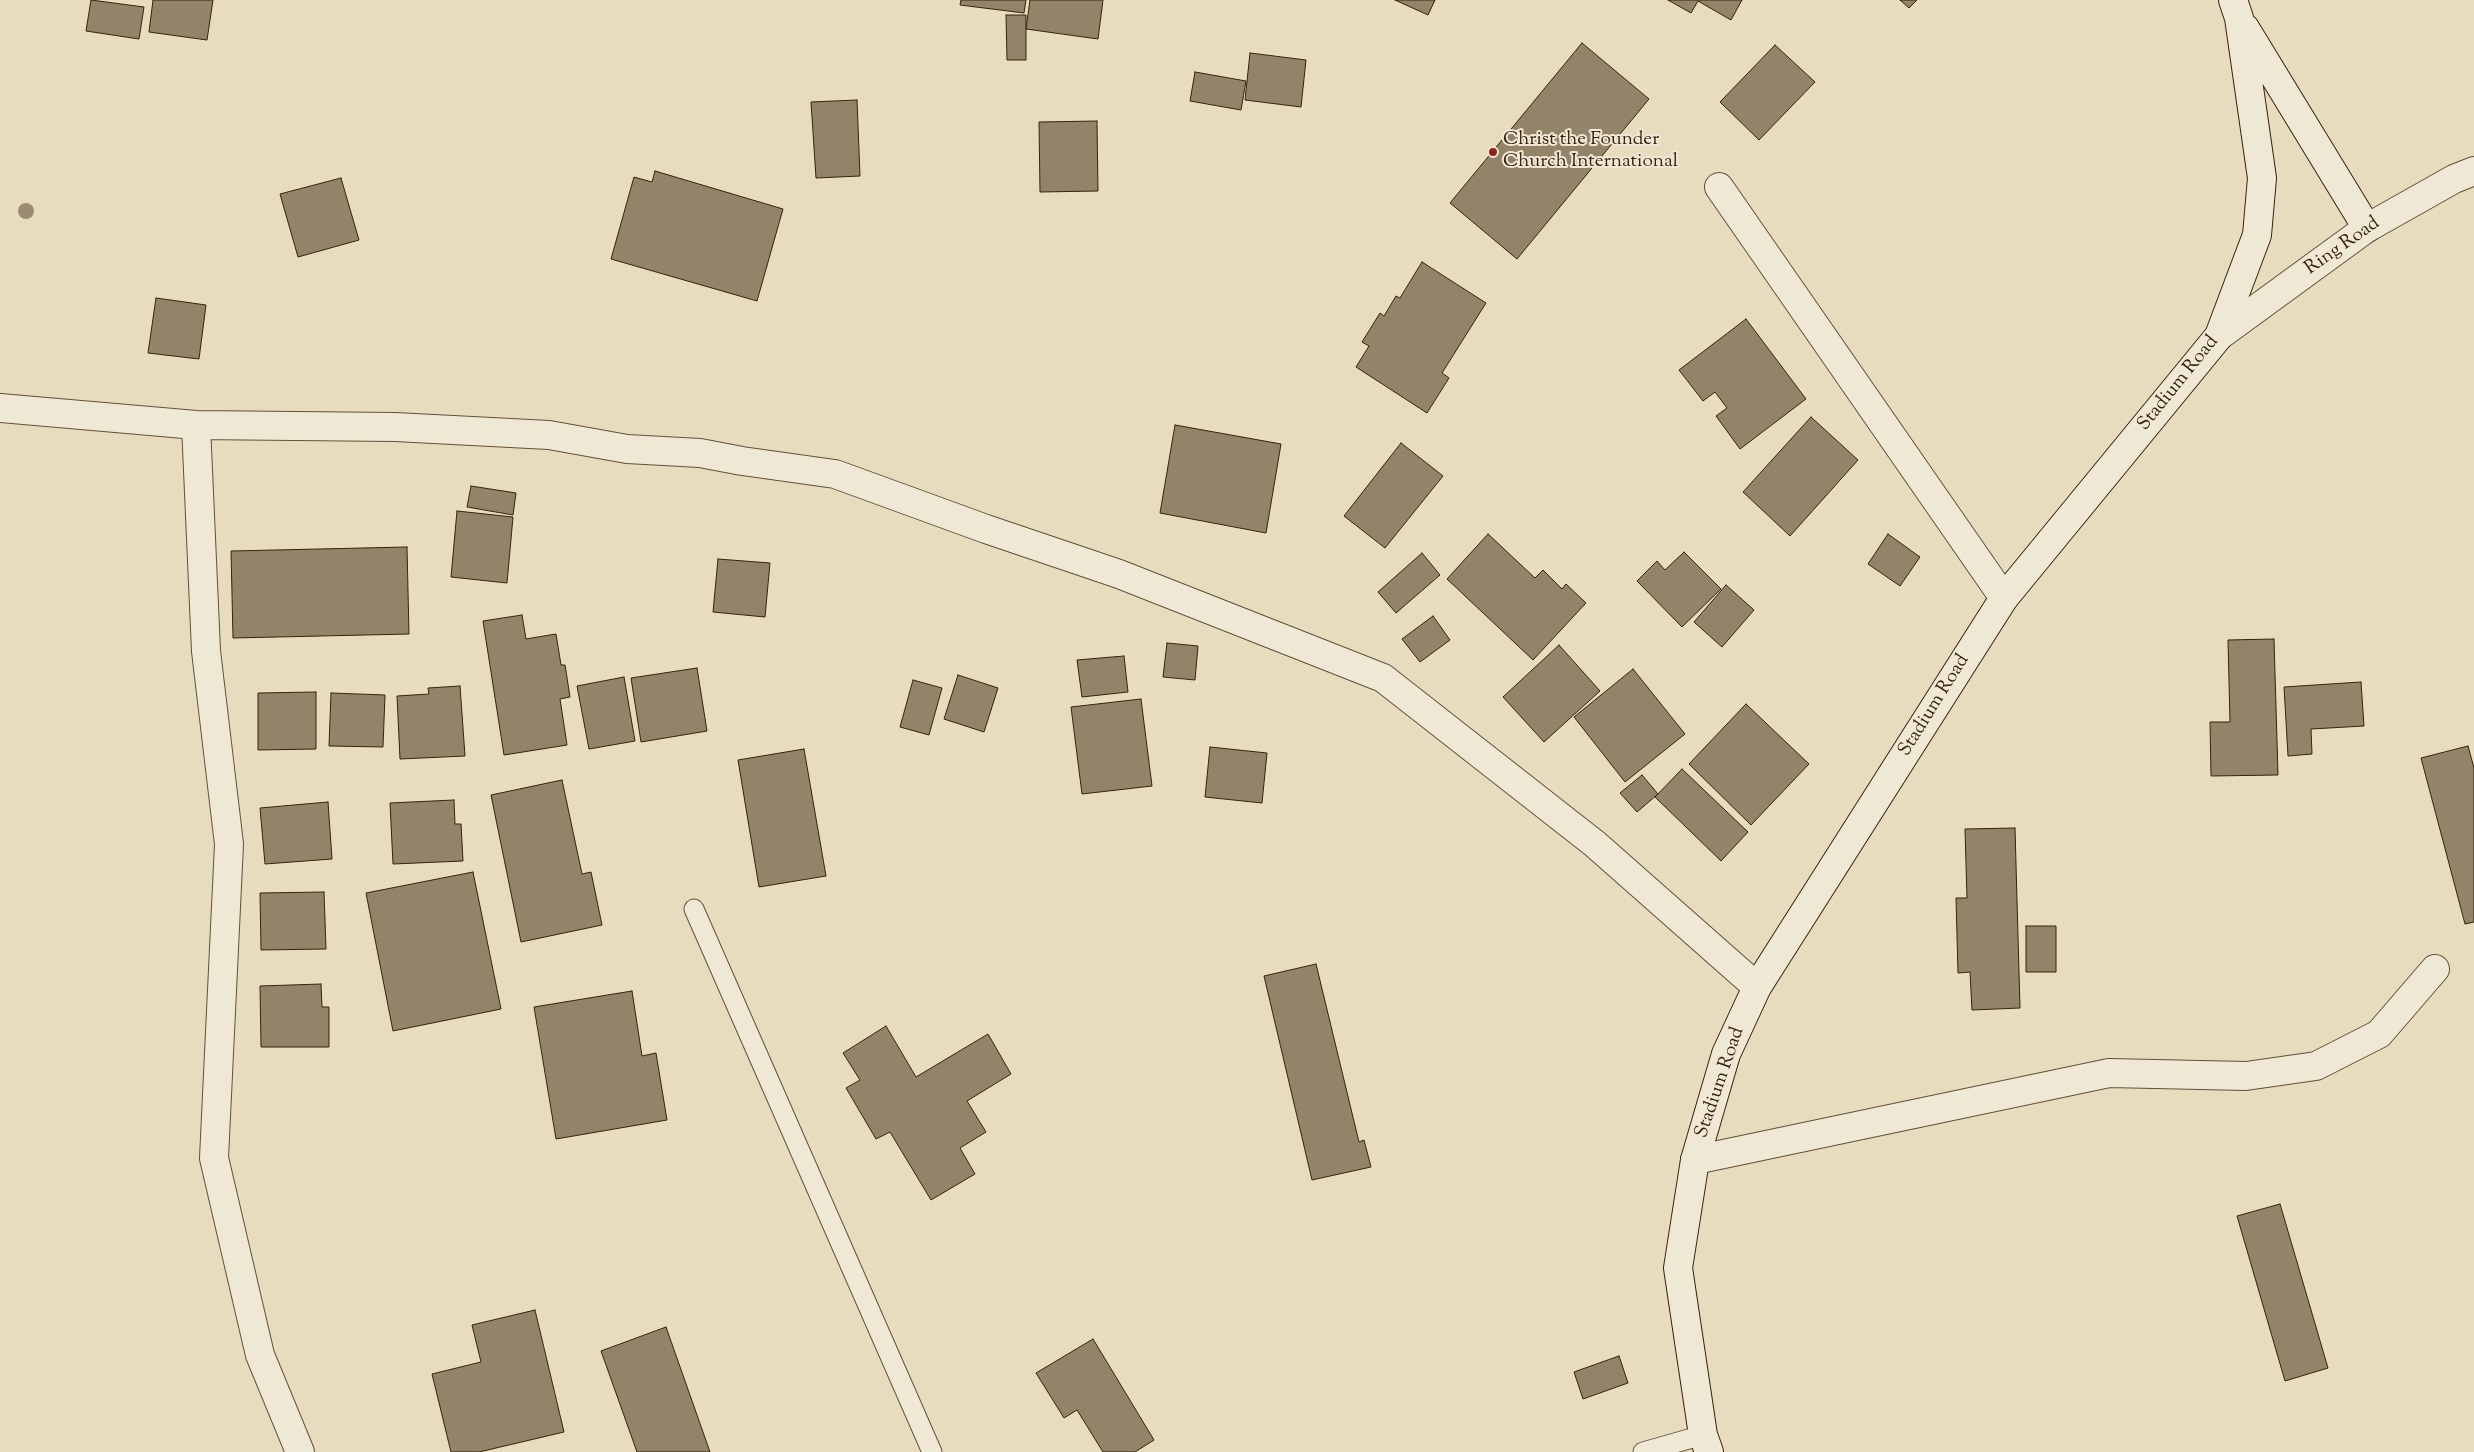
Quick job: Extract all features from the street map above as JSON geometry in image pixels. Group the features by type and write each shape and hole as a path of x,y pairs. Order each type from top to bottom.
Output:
{"street":[{"path":"2236,9 2367,228"},
{"name":"Stadium Road","path":"1706,1443 1678,1268 1695,1160 1726,1054 1757,987 2004,598 2219,336 2256,235 2262,178 2236,9"},
{"name":"Ring Road","path":"2219,336 2367,228 2454,179 2474,171"},
{"path":"1719,187 2004,598"},
{"path":"0,408 196,425 396,428 549,435 627,449 700,453 742,462 835,474 986,529 1119,574 1383,678 1595,844 1757,987"},
{"path":"196,425 206,651 229,844 214,1158 260,1355 300,1452"},
{"path":"1695,1160 2109,1073 2246,1076 2316,1066 2379,1034 2435,970"}],"lane":[{"path":"694,909 932,1452"},
{"path":"1643,1452 1706,1443"}],"building":[{"path":"91,0 144,7 139,39 86,31"},
{"path":"153,0 213,0 207,40 149,32"},
{"path":"961,0 1026,0 1024,13 960,5"},
{"path":"1030,0 1103,0 1098,39 1026,29"},
{"path":"1395,0 1435,0 1428,15"},
{"path":"1668,0 1742,0 1731,20 1698,1 1691,13"},
{"path":"1900,0 1917,0 1909,8"},
{"path":"1006,15 1026,15 1026,60 1007,60"},
{"path":"1582,43 1649,99 1517,259 1450,203"},
{"path":"1775,45 1815,82 1759,140 1720,102"},
{"path":"1250,53 1306,60 1301,107 1245,100"},
{"path":"1195,72 1246,81 1241,110 1190,101"},
{"path":"857,100 860,176 816,178 811,102"},
{"path":"1097,121 1098,191 1040,192 1039,122"},
{"path":"655,171 783,209 757,301 611,259 634,177 652,182"},
{"path":"341,178 359,240 298,257 280,194"},
{"path":"1422,262 1486,303 1442,373 1449,378 1427,413 1356,367 1369,346 1362,342 1380,313 1384,316 1396,296 1400,298"},
{"path":"156,298 206,305 199,359 148,353"},
{"path":"1746,319 1806,399 1740,449 1716,416 1727,408 1715,392 1703,401 1679,370"},
{"path":"1811,417 1858,460 1790,536 1743,492"},
{"path":"1175,425 1281,444 1266,533 1160,513"},
{"path":"1401,443 1443,476 1385,548 1344,516"},
{"path":"471,486 516,493 513,515 467,507"},
{"path":"457,511 513,517 507,583 451,577"},
{"path":"1488,534 1535,578 1543,570 1562,589 1566,584 1586,603 1533,660 1447,579"},
{"path":"1888,534 1920,557 1900,586 1868,564"},
{"path":"407,547 409,634 233,638 231,551"},
{"path":"1684,552 1721,589 1682,627 1637,581 1657,561 1665,570"},
{"path":"1422,553 1440,575 1396,613 1378,592"},
{"path":"718,559 770,563 765,617 713,612"},
{"path":"1726,585 1754,610 1722,647 1694,622"},
{"path":"522,615 526,639 556,634 561,665 565,665 570,697 560,699 567,745 504,755 483,621"},
{"path":"1433,616 1450,640 1420,662 1402,639"},
{"path":"2274,639 2278,775 2211,776 2210,722 2230,722 2228,640"},
{"path":"1167,643 1198,646 1195,680 1163,677"},
{"path":"1559,645 1600,691 1544,742 1503,697"},
{"path":"1124,656 1128,692 1082,697 1077,660"},
{"path":"697,668 707,731 641,742 631,678"},
{"path":"1633,669 1685,734 1625,782 1574,717"},
{"path":"958,675 998,688 984,732 944,719"},
{"path":"624,677 635,741 589,749 577,686"},
{"path":"913,680 942,688 929,735 900,727"},
{"path":"2361,682 2364,726 2311,729 2312,754 2288,756 2284,687"},
{"path":"460,686 465,756 400,759 397,696 429,694 428,688"},
{"path":"316,692 316,749 258,750 258,693"},
{"path":"331,693 385,695 383,747 329,746"},
{"path":"1141,699 1152,786 1082,794 1071,707"},
{"path":"1746,704 1809,764 1751,825 1689,764"},
{"path":"2468,746 2474,768 2474,922 2465,924 2421,758"},
{"path":"1210,747 1267,753 1262,803 1205,797"},
{"path":"804,749 826,876 759,887 738,760"},
{"path":"1682,769 1748,832 1721,861 1655,797"},
{"path":"1642,775 1658,794 1637,812 1620,793"},
{"path":"562,780 582,874 591,872 602,925 521,942 491,795"},
{"path":"454,800 455,824 461,824 463,861 393,864 390,803"},
{"path":"328,802 332,859 265,864 260,808"},
{"path":"2015,828 2020,1008 1972,1010 1970,972 1958,973 1956,898 1967,898 1965,829"},
{"path":"473,872 501,1009 393,1031 366,893"},
{"path":"324,892 326,949 261,950 260,893"},
{"path":"2026,926 2056,926 2056,972 2026,972"},
{"path":"1316,964 1359,1142 1364,1140 1371,1167 1312,1180 1264,976"},
{"path":"321,984 322,1007 329,1007 329,1047 261,1047 260,986"},
{"path":"632,991 642,1056 656,1053 667,1120 556,1139 534,1007"},
{"path":"886,1026 916,1077 988,1034 1011,1074 967,1101 986,1132 960,1148 975,1174 931,1200 890,1132 876,1139 846,1088 860,1080 843,1053"},
{"path":"2280,1204 2328,1368 2285,1381 2237,1216"},
{"path":"535,1310 564,1432 479,1452 451,1452 432,1374 481,1362 472,1325"},
{"path":"666,1327 710,1452 637,1452 601,1351"},
{"path":"1093,1339 1154,1440 1135,1452 1103,1452 1077,1410 1064,1418 1036,1373"},
{"path":"1619,1356 1628,1383 1583,1399 1574,1372"}],"place":[{"name":"Christ the Founder Church International","path":"1493,152"}]}
